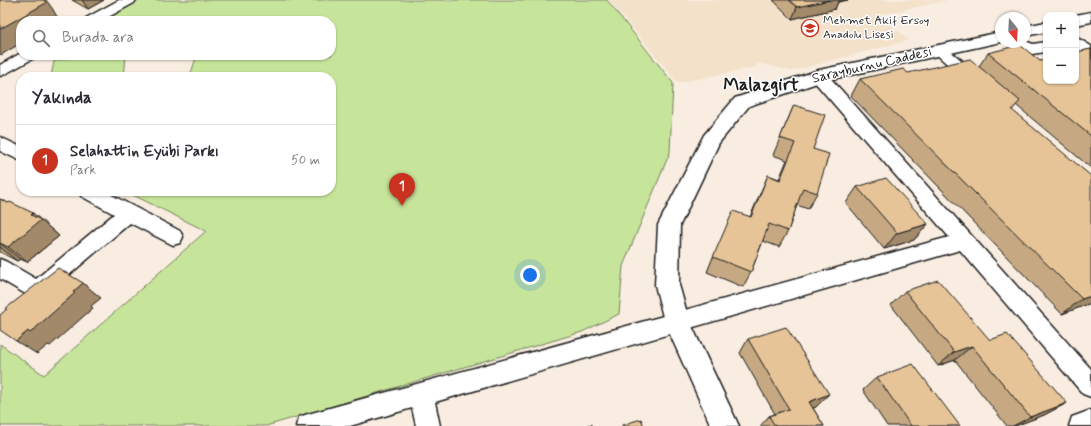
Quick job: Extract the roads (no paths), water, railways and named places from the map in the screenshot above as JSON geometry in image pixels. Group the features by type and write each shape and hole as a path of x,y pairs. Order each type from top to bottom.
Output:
{"street":[{"path":"100,16 129,0"},
{"path":"1079,19 1091,17"},
{"path":"1031,30 1043,28"},
{"name":"Sarayburnu Caddesi","path":"725,426 677,321 667,285 669,225 710,140 742,102 819,76 995,40"},
{"path":"1079,45 1091,53"},
{"path":"1029,48 1043,47"},
{"path":"940,50 984,87"},
{"path":"0,71 20,60"},
{"path":"819,76 1091,386"},
{"path":"2,146 16,153"},
{"path":"97,196 173,237"},
{"path":"0,268 30,296 128,213"},
{"path":"308,426 964,241"},
{"path":"421,393 428,426"},
{"path":"1081,426 1091,422"}],"place":[{"name":"Mehmet Akif Ersoy Anadolu Lisesi","path":"810,28"},
{"name":"Selahattin Eyübi Parkı","path":"402,206"}],"district":[{"name":"Malazgirt","path":"761,85"}]}
